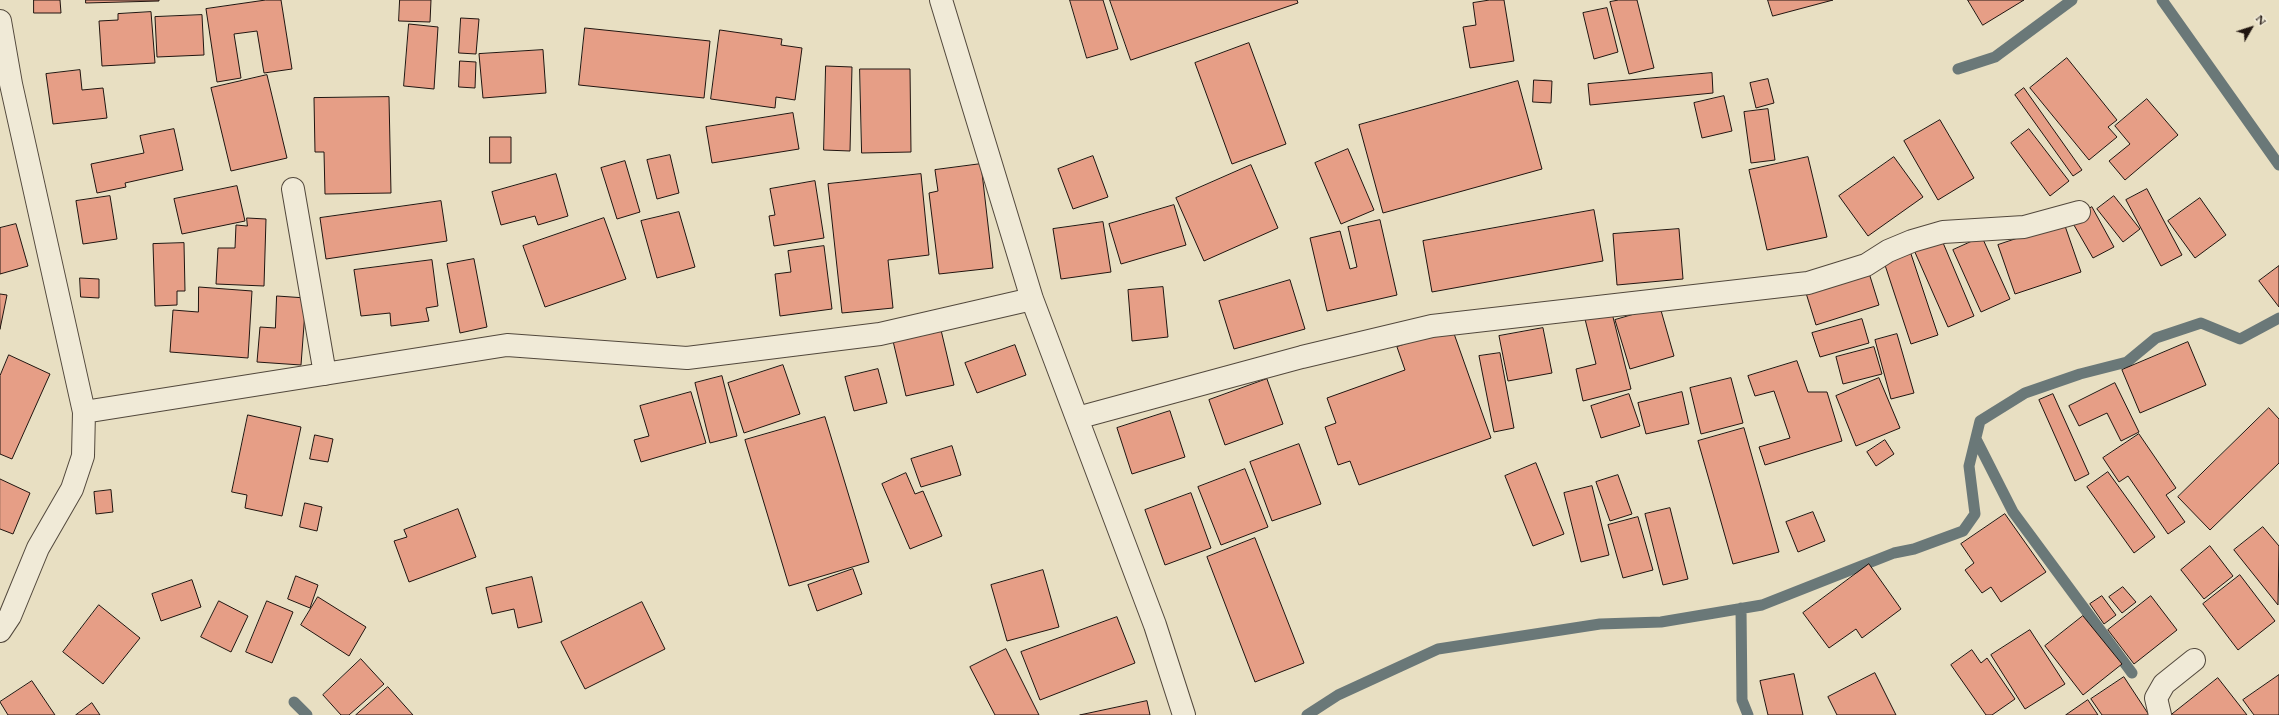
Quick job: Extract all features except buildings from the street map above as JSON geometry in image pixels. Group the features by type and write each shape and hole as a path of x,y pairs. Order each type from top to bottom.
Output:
{"street":[{"path":"941,0 1032,299 1155,625 1184,715"},
{"path":"0,21 11,84 84,412 83,456 72,489 38,548 10,616 0,631"},
{"path":"293,189 325,374"},
{"path":"1077,418 1302,357 1432,326 1808,283 1866,265 1888,251 1943,232 2024,227 2079,212"},
{"path":"84,412 507,345 688,358 880,334 1032,299"},
{"path":"2160,715 2156,698 2164,684 2194,660"}],"waterway":[{"path":"1958,69 1995,57 2072,0"},
{"path":"2162,0 2279,165"},
{"path":"1307,715 1338,695 1438,649 1600,624 1661,622 1762,605 1894,553 1914,549 1963,531 1975,514 1969,466 1980,421 2025,393 2080,374 2127,362 2156,338 2201,323 2240,339 2279,318"},
{"path":"1976,439 2013,512 2132,673"},
{"path":"1741,608 1742,700 1748,715"},
{"path":"294,702 307,715"}]}
